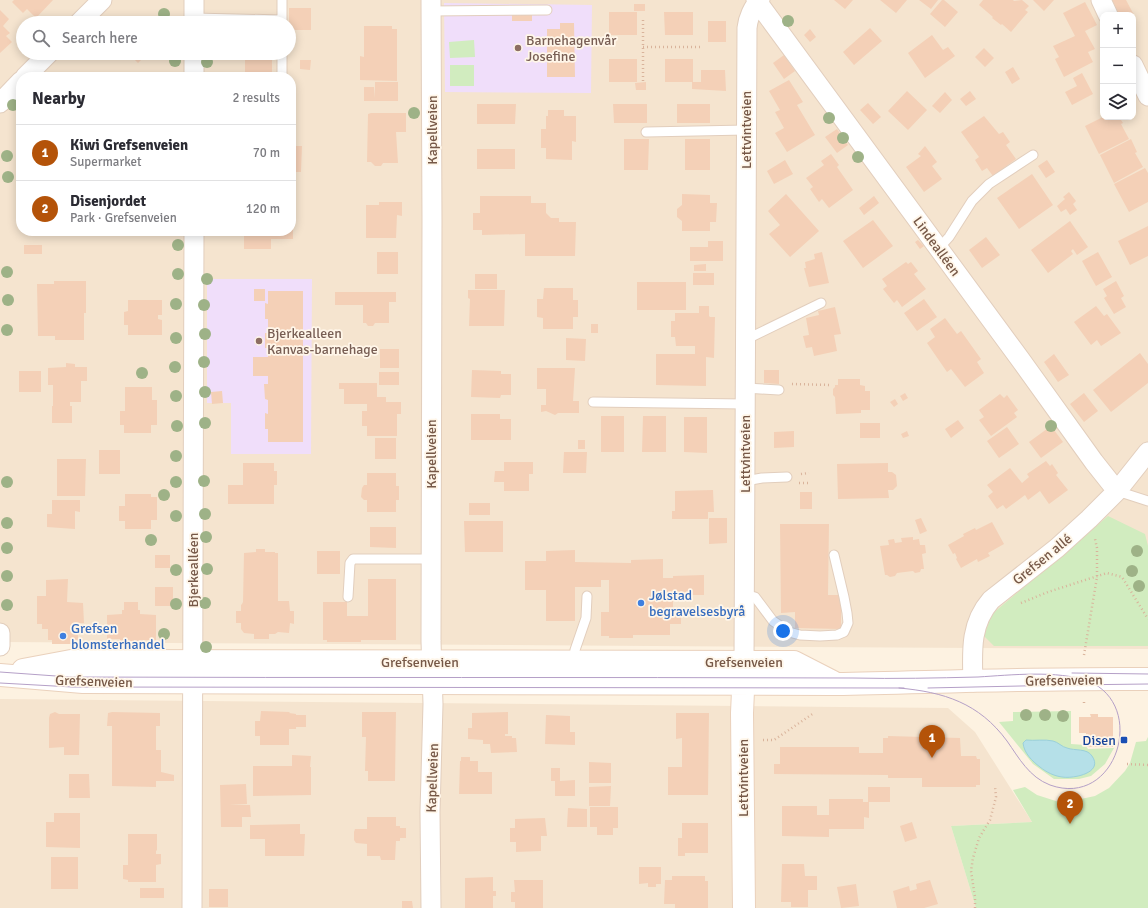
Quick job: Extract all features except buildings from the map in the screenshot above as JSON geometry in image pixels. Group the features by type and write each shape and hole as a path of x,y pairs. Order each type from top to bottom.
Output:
{"main road":[{"name":"Grefsenveien","path":"0,675 70,682 193,672 431,662 573,662 743,673 835,684 973,682 1084,678 1148,679"},
{"name":"Grefsenveien","path":"193,672 432,683 743,673"},
{"name":"Lettvintveien","path":"743,673 742,735 744,908"}],"street":[{"path":"86,16 102,0"},
{"path":"1101,0 1107,12"},
{"name":"Lettvintveien","path":"743,673 747,28 748,21 758,1"},
{"name":"Lindealléen","path":"758,1 1117,492"},
{"name":"Kapellveien","path":"431,6 431,662 433,704 430,812 431,908"},
{"path":"30,72 42,60"},
{"path":"194,60 194,72"},
{"path":"1136,71 1148,96"},
{"path":"0,102 16,86"},
{"name":"Bjerkealléen","path":"192,908 194,236"},
{"name":"Grefsen allé","path":"973,682 972,650 974,634 977,621 984,607 1089,520 1117,492 1148,452"},
{"path":"0,633 0,646"}],"lane":[{"path":"282,0 282,16"},
{"path":"431,6 547,10"},
{"path":"194,14 219,16"},
{"path":"282,60 282,72"},
{"path":"646,132 746,130"},
{"path":"938,248 949,237 972,201 989,184 1033,155"},
{"path":"745,340 821,303"},
{"path":"593,402 745,396 779,390"},
{"path":"745,481 762,478 787,477"},
{"path":"1117,492 1148,502"},
{"path":"744,594 755,597 773,621 790,632 800,635 837,635 844,632 848,623 844,597 834,555"},
{"path":"348,597 350,563 353,560 431,559"},
{"path":"573,662 575,650 586,618 587,596"}],"path":[{"path":"643,20 643,81"},
{"path":"643,47 701,47"},
{"path":"791,384 830,385"},
{"path":"1084,655 1097,577 1097,548 1089,520"},
{"path":"1020,604 1048,592 1107,573 1122,577 1148,619"},
{"path":"774,740 814,713"},
{"path":"1127,764 1148,765"},
{"path":"975,908 971,871 973,858 979,838 990,820 996,797 995,786"}],"shaded area":[{"path":"0,0 1148,0 1148,649 0,642"},
{"name":"Barnehagenvår Josefine","path":"444,3 592,5 591,93 445,92"},
{"name":"Bjerkealleen Kanvas-barnehage","path":"207,279 312,279 311,454 231,454 231,403 207,403"},
{"path":"0,699 948,708 975,732 1032,822 951,826 976,908 0,908"}],"green space":[{"path":"474,40 475,57 450,58 449,42"},
{"path":"450,65 474,65 474,86 450,86"},
{"path":"1108,516 1145,534 1148,546 1148,646 994,646 984,636 992,614"},
{"path":"1071,711 1071,744 1085,745 1088,749 1114,748 1105,764 1091,776 1079,779 1054,779 1033,764 999,722 1013,721 1013,712"},
{"path":"1148,737 1148,908 976,908 951,826 1032,822 1013,790 1025,787 1037,795 1062,803 1095,796 1109,788 1125,771 1130,763 1136,742 1146,741"}],"water":[{"path":"1026,740 1053,741 1070,749 1090,753 1095,762 1094,767 1086,774 1079,776 1067,777 1053,775 1042,769 1029,756 1023,743"}],"tram line":[{"path":"0,672 70,677 900,678 1048,674 1062,675 1088,681 1106,693 1117,711 1120,731 1117,751 1107,769 1093,782 1073,788 1050,785 1043,782 1030,772 1007,741 985,717 959,702 946,697 899,688"},
{"path":"1072,673 1148,674"},
{"path":"0,683 72,687 904,688"},
{"path":"928,688 1148,684"}],"place":[{"name":"Barnehagenvår Josefine","path":"518,48"},
{"name":"Bjerkealleen Kanvas-barnehage","path":"259,341"},
{"name":"Jølstad begravelsesbyrå","path":"641,603"},
{"name":"Grefsen blomsterhandel","path":"63,636"},
{"name":"Disen","path":"1124,740"},
{"name":"Kiwi Grefsenveien","path":"932,758"},
{"name":"Disenjordet","path":"1070,824"}]}
